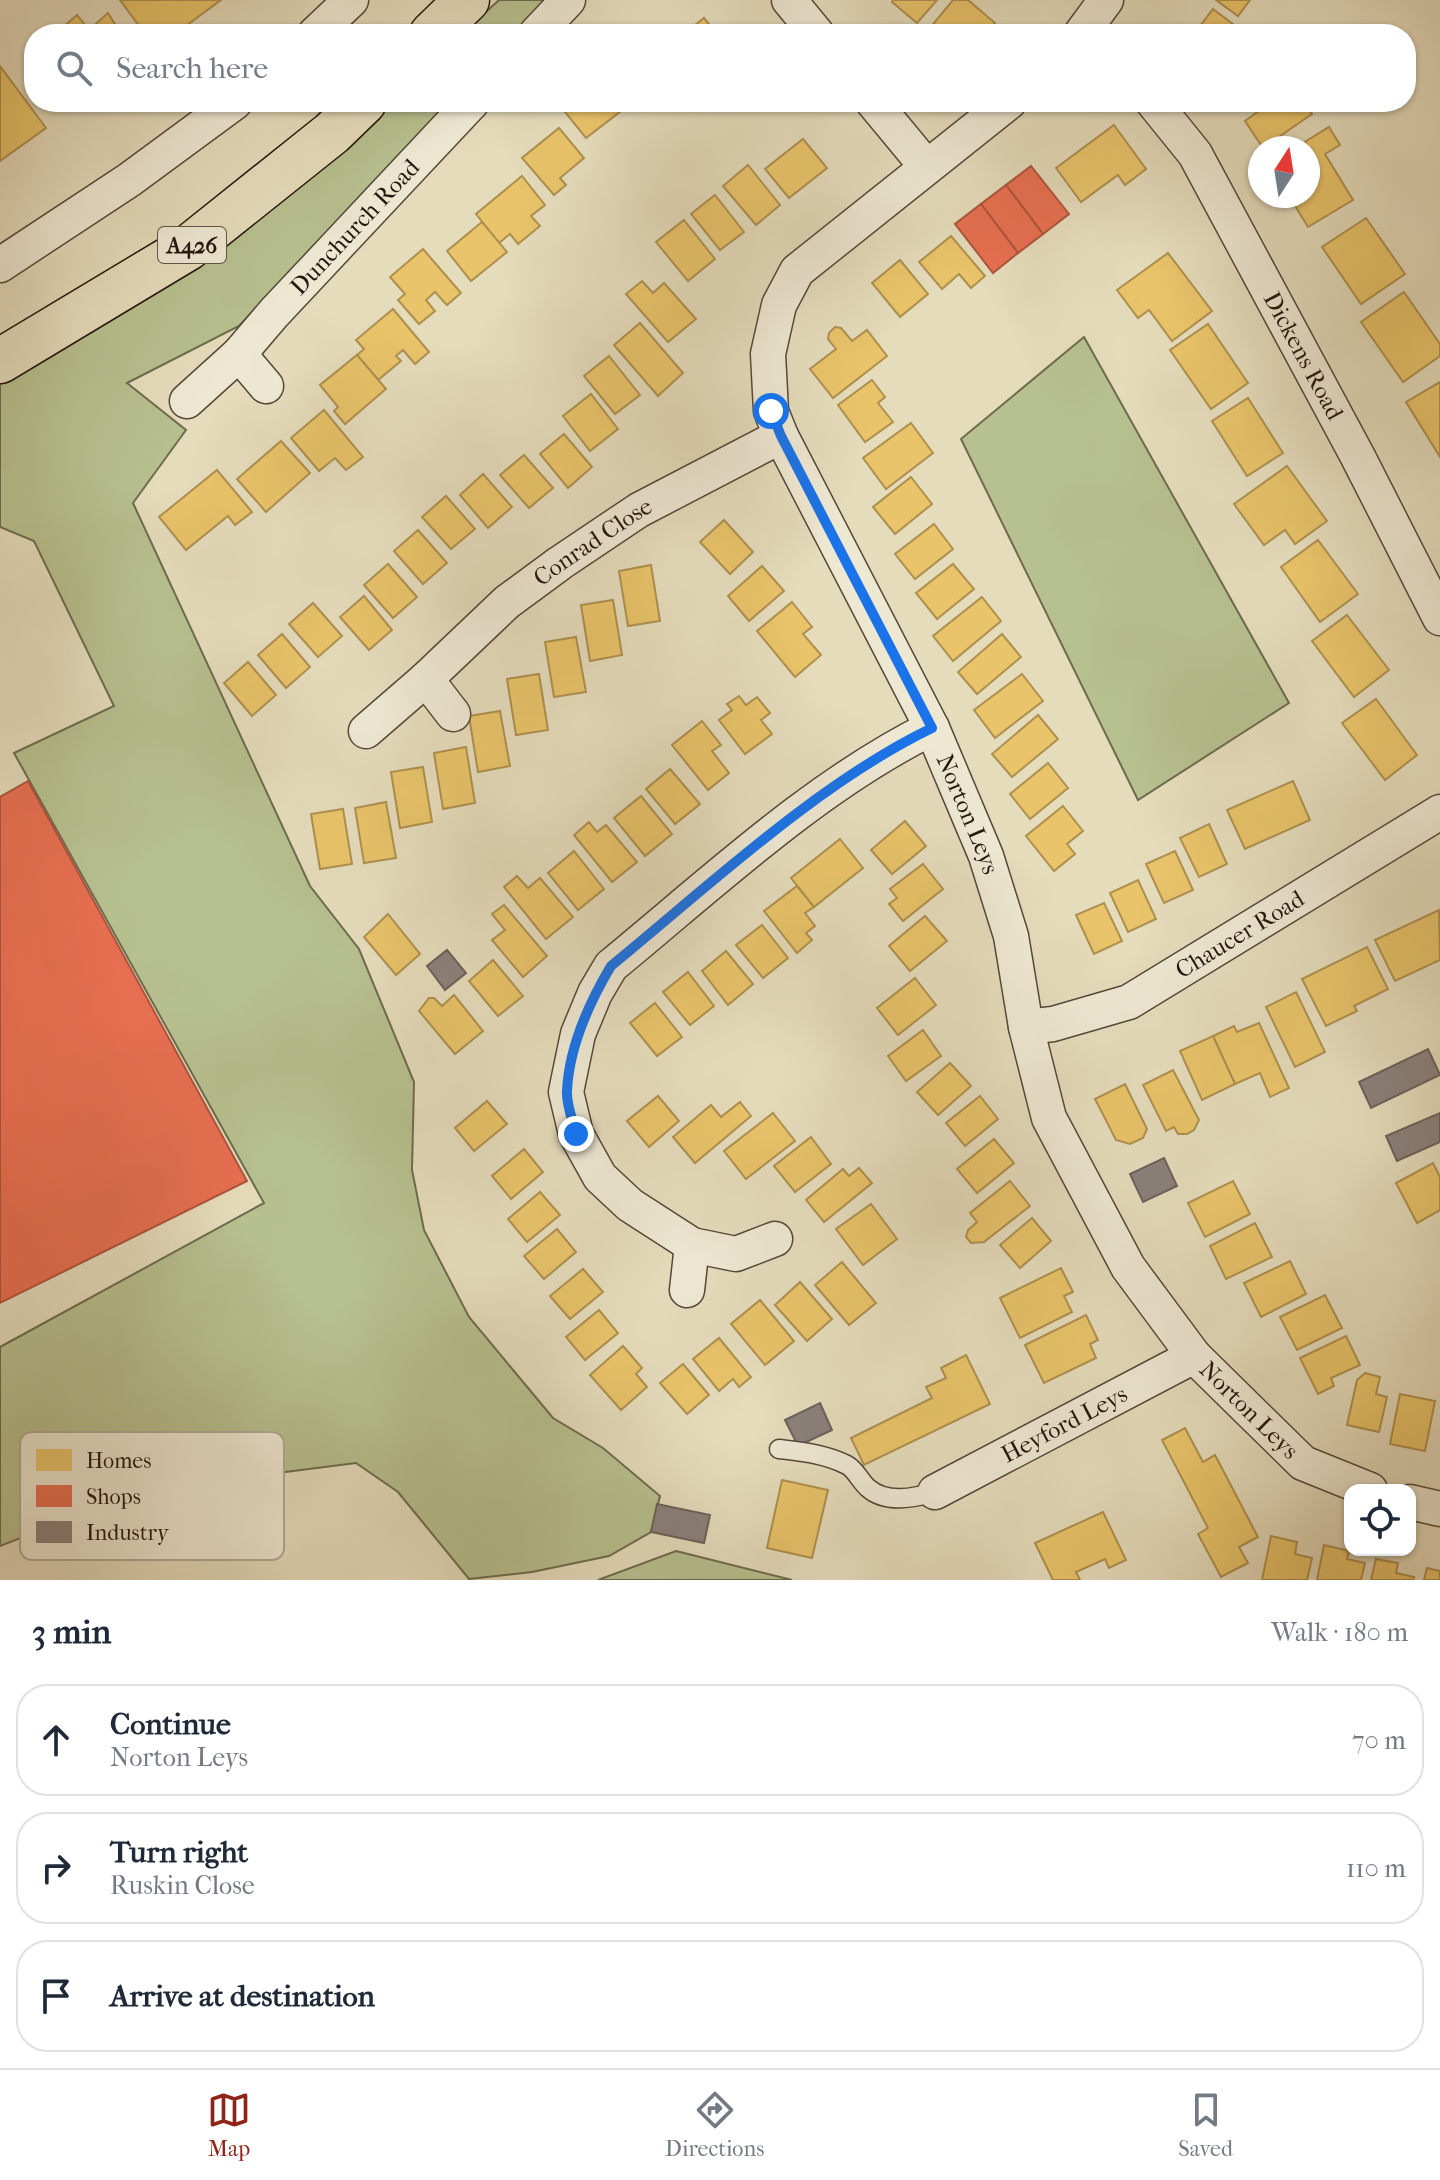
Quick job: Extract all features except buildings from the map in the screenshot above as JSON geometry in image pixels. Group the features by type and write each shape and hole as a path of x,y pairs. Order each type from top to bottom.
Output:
{"highway":[{"path":"442,24 467,0"},
{"name":"A426","path":"0,361 188,248 332,133 354,112"}],"street":[{"path":"326,24 351,0"},
{"path":"545,24 568,0"},
{"path":"789,0 809,24"},
{"path":"1091,24 1106,0"},
{"path":"0,265 129,180 221,112"},
{"name":"Dunchurch Road","path":"187,401 239,354 463,112"},
{"path":"881,112 926,166"},
{"name":"Norton Leys","path":"996,112 797,271 779,305 768,354 771,411 781,436 932,728 990,869 1011,936 1026,1027 1049,1118 1128,1267 1194,1356 1303,1463 1355,1484"},
{"name":"Dickens Road","path":"1161,112 1195,154 1358,457 1440,618"},
{"path":"239,354 266,386"},
{"name":"Conrad Close","path":"366,731 507,602 560,563 639,510 781,436"},
{"path":"426,679 453,714"},
{"path":"775,1239 736,1254 692,1245 630,1205 600,1177 576,1134 566,1092 578,1034 595,993 611,966 808,805 911,738 932,728"},
{"name":"Chaucer Road","path":"1026,1027 1053,1024 1129,1002 1440,812"},
{"path":"687,1290 692,1245"},
{"name":"Heyford Leys","path":"935,1492 1194,1356"},
{"path":"1416,1503 1440,1509"}],"lane":[{"path":"779,1449 826,1455 851,1467 870,1490 889,1498 915,1498 935,1492"}],"green space":[{"path":"499,0 548,0 525,24 473,24"},
{"path":"376,112 442,112 239,326 127,383 186,430 133,503 310,886 359,949 414,1082 412,1170 424,1230 469,1317 553,1418 603,1448 660,1496 651,1532 609,1556 532,1572 469,1579 398,1492 356,1463 284,1472 284,1432 20,1432 20,1538 0,1546 0,1347 264,1203 14,753 114,706 34,541 0,527 0,383 306,175"},
{"path":"1084,337 1289,703 1138,800 961,439"},
{"path":"676,1551 792,1580 598,1580"}],"route":[{"path":"576,1134 566,1092 578,1034 595,993 611,966 808,805 911,738 932,728 781,436 771,411"}]}
